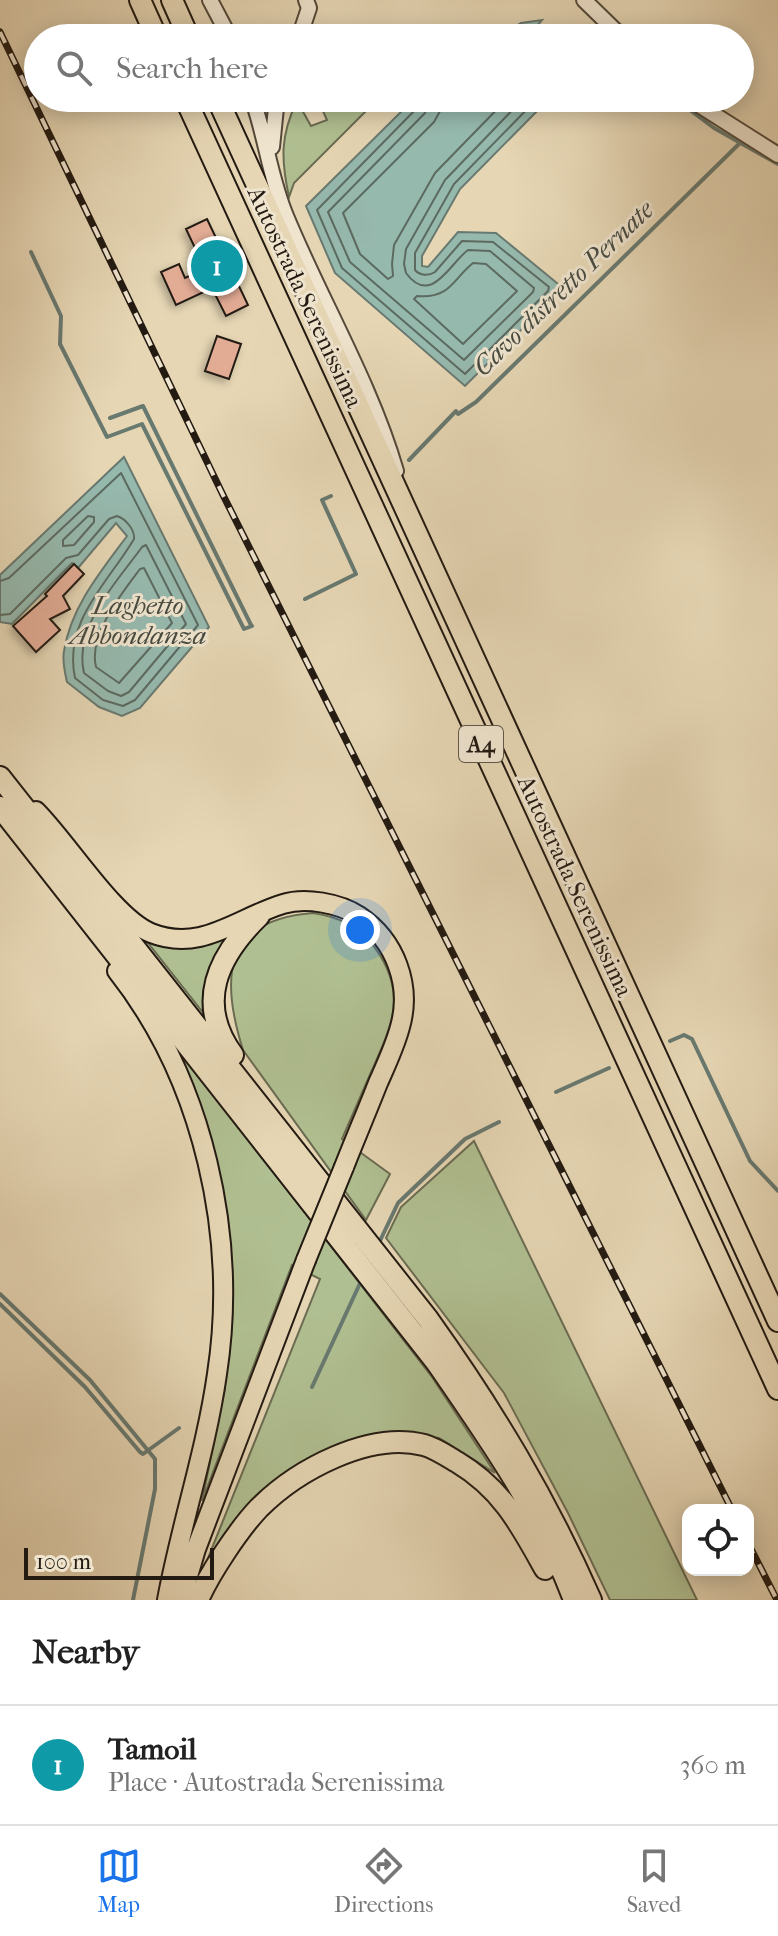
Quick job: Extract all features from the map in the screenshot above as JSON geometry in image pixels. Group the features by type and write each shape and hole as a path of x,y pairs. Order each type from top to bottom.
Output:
{"highway":[{"path":"140,0 151,24"},
{"path":"172,0 183,24"},
{"name":"Autostrada Serenissima","path":"191,112 778,1389"},
{"name":"Autostrada Serenissima","path":"223,112 778,1321"},
{"path":"0,776 318,1180"},
{"path":"0,809 370,1261 428,1319 485,1400 525,1465 560,1530 591,1600"},
{"path":"259,916 240,935 222,963 214,995 217,1026 222,1040 284,1121 370,1261 489,1440 523,1497 574,1600"},
{"path":"198,1600 207,1579 258,1509 296,1479 331,1458 362,1447 401,1442 426,1445 473,1472 496,1491 517,1519 562,1600"}],"main road":[{"path":"0,776 57,832 123,916 142,929 172,939 198,939 282,904 304,901 336,906 354,913 379,934 401,972 404,998 401,1027 306,1260 196,1549 181,1600"},
{"path":"0,809 27,857 145,1010 183,1088 197,1124 210,1175 223,1283 220,1354 212,1407 167,1600"}],"street":[{"path":"210,0 223,24"},
{"path":"584,0 609,24"},
{"path":"303,24 309,3"},
{"path":"257,112 274,186 386,436 408,513"},
{"path":"271,167 276,112"},
{"path":"710,112 778,155"}],"green space":[{"path":"293,112 303,112 311,126 327,120 323,112 365,112 294,183 289,197 284,160 285,137"},
{"path":"313,913 348,924 369,940 385,965 394,995 386,1038 342,1139 390,1174 366,1220 243,1050 236,1023 231,976 245,940 261,927 283,918"},
{"path":"227,938 208,1019 145,939 186,944"},
{"path":"181,1052 432,1377 495,1473 439,1438 392,1432 336,1445 285,1475 200,1578 320,1279 292,1265 202,1501 225,1388 231,1262 220,1184"},
{"path":"474,1141 682,1569 682,1576 685,1576 697,1600 610,1600 504,1393 386,1238 401,1207"}],"water":[{"path":"542,20 539,24 521,23"},
{"path":"401,112 536,112 460,189 422,256 422,266 428,267 458,232 496,233 563,288 465,386 335,273 306,206"},
{"name":"Laghetto Abbondanza","path":"124,457 209,627 140,708 122,716 99,707 67,682 63,659 73,619 80,605 127,536 116,523 78,568 72,563 12,624 0,622 0,575"}],"building":[{"path":"207,219 248,305 226,316 212,288 176,305 161,272 179,264 185,278 205,269 186,229"},
{"path":"217,336 241,344 229,379 205,371"},
{"path":"74,564 84,574 63,596 70,609 50,619 60,630 36,652 13,626 47,596 45,594"}],"waterway":[{"name":"Cavo distretto Pernate","path":"693,112 714,128 778,164"},
{"name":"Cavo distretto Pernate","path":"409,460 456,411 458,414 476,402 741,142"},
{"path":"31,252 61,316 60,344 107,437 142,424 244,629 252,626"},
{"name":"Cavo distretto Pernate","path":"110,418 143,406 251,625"},
{"name":"Cavo distretto Pernate","path":"305,599 356,574 322,500 331,496"},
{"name":"Cavo distretto Pernate","path":"670,1041 684,1035 692,1039 750,1161 778,1191"},
{"name":"Cavo distretto Pernate","path":"556,1092 609,1068"},
{"name":"Cavo distretto Pernate","path":"378,1245 398,1203 465,1139 499,1122"},
{"name":"Cavo distretto Pernate","path":"312,1387 362,1279"},
{"name":"Cavo distretto Pernate","path":"0,1294 90,1380 155,1459 155,1489 133,1600"},
{"name":"Cavo distretto Pernate","path":"0,1304 85,1387 140,1452 143,1454 179,1428"}],"railway":[{"path":"0,32 24,82"},
{"path":"39,112 223,495 729,1504"},
{"path":"754,1555 777,1600"}],"place":[{"name":"Tamoil","path":"217,266"}]}
